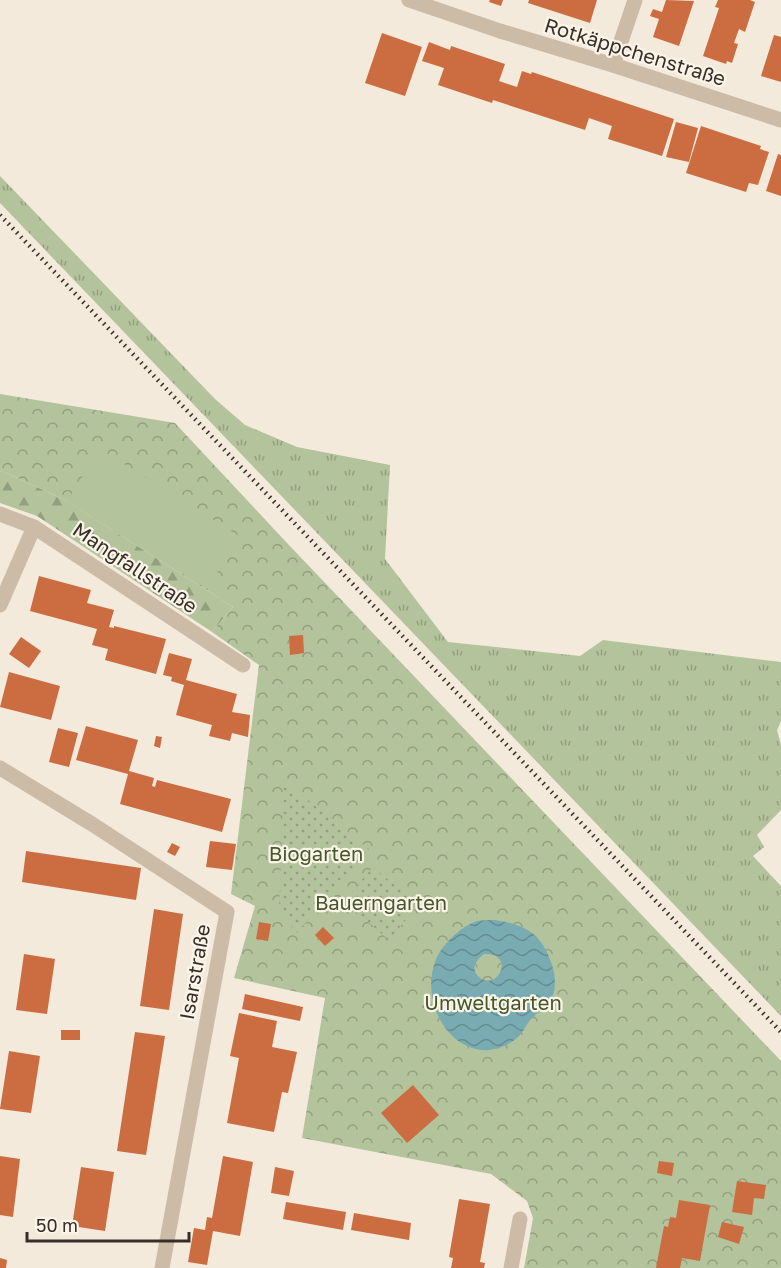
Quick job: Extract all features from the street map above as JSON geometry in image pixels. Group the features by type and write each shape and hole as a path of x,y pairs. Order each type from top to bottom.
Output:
{"street":[{"name":"Rotkäppchenstraße","path":"409,0 500,32 613,65 781,120"},
{"path":"613,65 635,0"},
{"name":"Mangfallstraße","path":"0,514 34,526 243,666"},
{"path":"0,605 34,526"},
{"name":"Isarstraße","path":"0,768 92,824 227,912 162,1268"},
{"path":"511,1268 520,1219"}],"green space":[{"path":"0,176 215,399 245,425 297,447 390,465 385,559 448,642 580,656 603,640 781,662 781,721 777,730 781,745 781,810 757,835 764,847 753,856 781,886 781,1016 0,203"},
{"name":"Umweltgarten","path":"0,394 175,423 781,1061 781,1268 524,1268 533,1218 527,1201 491,1174 302,1138 325,998 234,978 255,906 231,894 259,665 212,632 233,607 67,501 0,470"},
{"path":"100,449 239,536 207,589 67,501"},
{"path":"0,470 67,501 233,607 212,632 37,516 0,503"},
{"name":"Biogarten","path":"284,781 369,849 297,933 279,911"},
{"name":"Bauerngarten","path":"373,867 418,905 389,940 344,901"}],"water":[{"path":"493,920 517,925 539,940 553,968 555,985 549,1002 532,1018 515,1040 502,1047 482,1050 468,1047 447,1030 434,1004 431,990 432,976 438,956 452,937 477,921","holes":["484,954 494,955 500,959 501,971 492,980 486,981 476,974 475,965"]}],"building":[{"path":"490,0 503,0 501,6 489,2"},
{"path":"529,0 597,0 590,23 528,3"},
{"path":"666,0 694,1 679,46 653,37 659,19 650,16 653,9 662,12"},
{"path":"718,0 755,2 745,32 739,29 734,43 738,44 732,63 727,61 726,64 703,56 719,8 715,7"},
{"path":"382,33 422,47 405,96 365,83"},
{"path":"774,35 781,37 781,82 761,76"},
{"path":"429,42 450,50 451,46 505,64 499,81 517,87 522,71 531,74 532,72 674,119 662,156 608,139 612,126 589,118 585,130 438,85 444,68 422,61"},
{"path":"676,122 698,128 689,162 666,157"},
{"path":"701,126 761,146 760,149 769,152 758,185 749,183 746,192 686,173"},
{"path":"778,154 781,155 781,196 766,191"},
{"path":"39,576 91,590 87,603 114,610 109,627 114,628 114,626 166,639 156,674 105,660 108,649 92,645 97,629 30,611"},
{"path":"303,635 304,653 290,655 289,636"},
{"path":"21,637 41,651 29,668 9,654"},
{"path":"169,653 192,659 186,680 237,694 232,712 250,715 248,737 232,733 230,741 209,736 212,725 176,715 184,685 171,681 172,677 163,675"},
{"path":"9,672 60,686 51,720 0,707"},
{"path":"86,726 138,740 129,771 154,778 152,786 155,787 157,780 231,799 222,832 120,804 128,774 76,760"},
{"path":"58,728 78,733 69,767 49,762"},
{"path":"156,736 162,737 160,748 154,746"},
{"path":"210,841 236,844 232,870 206,867"},
{"path":"172,843 180,847 175,856 167,852"},
{"path":"26,851 141,868 136,900 22,882"},
{"path":"154,909 183,914 169,1010 140,1006"},
{"path":"259,922 271,924 268,941 256,939"},
{"path":"323,927 334,938 325,946 315,935"},
{"path":"24,954 55,959 47,1014 16,1010"},
{"path":"245,994 303,1007 300,1021 242,1009"},
{"path":"239,1013 277,1021 272,1047 297,1052 288,1093 282,1092 274,1132 227,1123 239,1058 230,1056"},
{"path":"61,1030 80,1030 80,1040 61,1040"},
{"path":"135,1032 165,1036 146,1155 117,1151"},
{"path":"9,1051 40,1056 31,1113 0,1109"},
{"path":"413,1085 439,1115 407,1143 381,1113"},
{"path":"0,1156 20,1159 13,1217 0,1215"},
{"path":"223,1156 253,1162 240,1236 213,1231 207,1265 188,1262 194,1228 205,1230 207,1217 212,1218"},
{"path":"659,1161 674,1163 672,1176 657,1173"},
{"path":"81,1167 114,1172 105,1231 72,1226"},
{"path":"275,1167 294,1171 289,1196 271,1193"},
{"path":"737,1181 766,1185 764,1199 754,1198 752,1215 732,1212"},
{"path":"459,1199 490,1204 480,1262 485,1263 484,1268 451,1268 453,1258 449,1257"},
{"path":"679,1200 710,1205 700,1261 682,1258 680,1268 656,1268 664,1226 668,1227 670,1217 676,1218"},
{"path":"286,1202 346,1212 343,1230 283,1219"},
{"path":"354,1213 411,1223 409,1240 351,1230"},
{"path":"722,1222 744,1227 739,1244 718,1237"},
{"path":"0,1258 7,1260 6,1268 0,1268"}],"railway":[{"path":"0,215 781,1032"}]}
